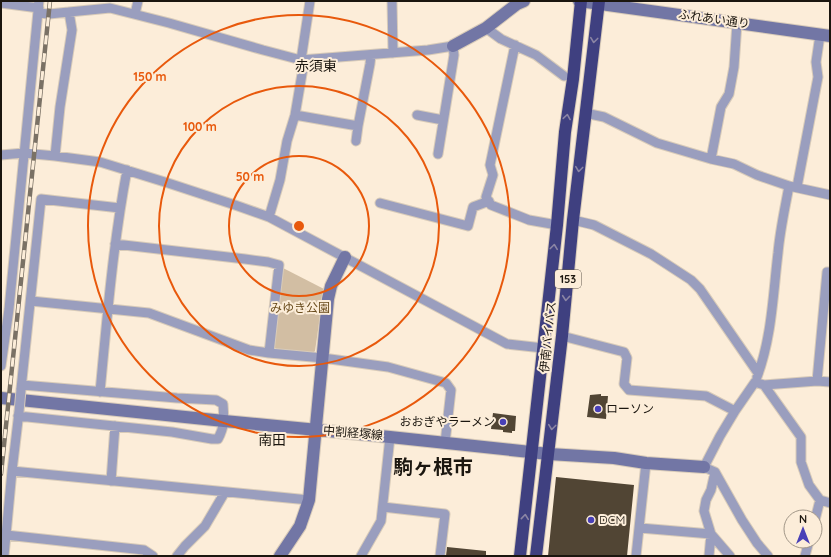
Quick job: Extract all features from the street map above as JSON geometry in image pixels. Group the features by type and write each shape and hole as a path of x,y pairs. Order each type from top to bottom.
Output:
{"highway":[{"name":"伊南バイパス","path":"520,556 557,224 565,132 573,80 581,1"},
{"name":"伊南バイパス","path":"536,556 549,454 573,220 599,2"}],"street":[{"path":"135,14 138,1"},
{"path":"269,217 280,180 303,68 301,60 310,1"},
{"path":"392,1 393,53"},
{"path":"1,3 39,7 49,14 110,8 301,60 428,50 453,46 486,28 517,4 524,1"},
{"name":"ふれあい通り","path":"581,1 599,2 825,35"},
{"path":"1,366 5,308 24,154 39,7"},
{"path":"55,156 60,107 72,30 69,12"},
{"path":"711,159 721,107 729,94 734,67 737,23"},
{"path":"486,28 501,39 536,55 564,76"},
{"path":"709,556 711,534 704,511 706,500 711,490 710,470 720,436 757,378 767,343 778,251 818,77 816,62 825,35"},
{"path":"515,45 490,165 493,175 486,197 491,205 529,220 557,224"},
{"path":"438,154 454,54 453,46"},
{"path":"356,142 371,55"},
{"path":"585,113 604,117 657,143 711,159 734,164 757,175 830,195"},
{"path":"294,115 358,126"},
{"path":"417,115 443,120"},
{"path":"1,155 24,154 55,156 100,162 228,202 269,217 507,344 542,348"},
{"path":"100,392 115,244 127,170"},
{"path":"4,556 41,199 120,208"},
{"path":"380,203 468,226 473,207 489,201"},
{"path":"573,220 594,225 651,254 691,280 700,289 757,378 764,385 801,437 801,462 809,485 820,500 830,503"},
{"path":"115,244 268,262 278,266 269,353"},
{"path":"280,556 300,526 309,500 317,430 328,299 331,286 345,257"},
{"path":"817,381 827,272 830,272"},
{"path":"31,302 150,313 249,350 388,367 446,383 451,390 445,443"},
{"path":"562,336 624,352 627,358 624,384 629,390 706,396 735,411"},
{"path":"764,385 817,381 830,382"},
{"path":"18,414 172,432 212,439 218,439 222,431 224,421 223,404 216,400 21,387"},
{"name":"中割経塚線","path":"1,398 549,454 614,458 710,470"},
{"path":"111,481 115,426"},
{"path":"361,556 381,522 390,437"},
{"path":"636,556 646,463"},
{"path":"710,470 757,543 768,556"},
{"path":"12,471 309,500"},
{"path":"177,556 184,546 205,526 225,492"},
{"path":"818,509 820,500"},
{"path":"383,507 445,514 440,556"},
{"path":"640,528 711,534 730,556"},
{"path":"6,535 144,550 153,556"}],"green space":[{"name":"みゆき公園","path":"283,268 324,289 315,351 312,354 278,350 274,347"}],"building":[{"path":"601,394 601,396 608,396 606,419 587,417 590,395"},
{"path":"493,413 516,416 515,431 512,431 512,433 503,432 503,430 491,429"},
{"name":"DCM","path":"556,477 634,485 627,556 548,556"},
{"path":"447,547 486,551 486,556 446,556"}],"railway":[{"path":"1,474 50,1"}],"place":[{"name":"ローソン","path":"598,409"},
{"name":"おおぎやラーメン","path":"503,422"},
{"name":"DCM","path":"591,520"}],"district":[{"name":"赤須東","path":"316,66"},
{"name":"南田","path":"272,440"},
{"name":"駒ヶ根市","path":"433,467"}]}
